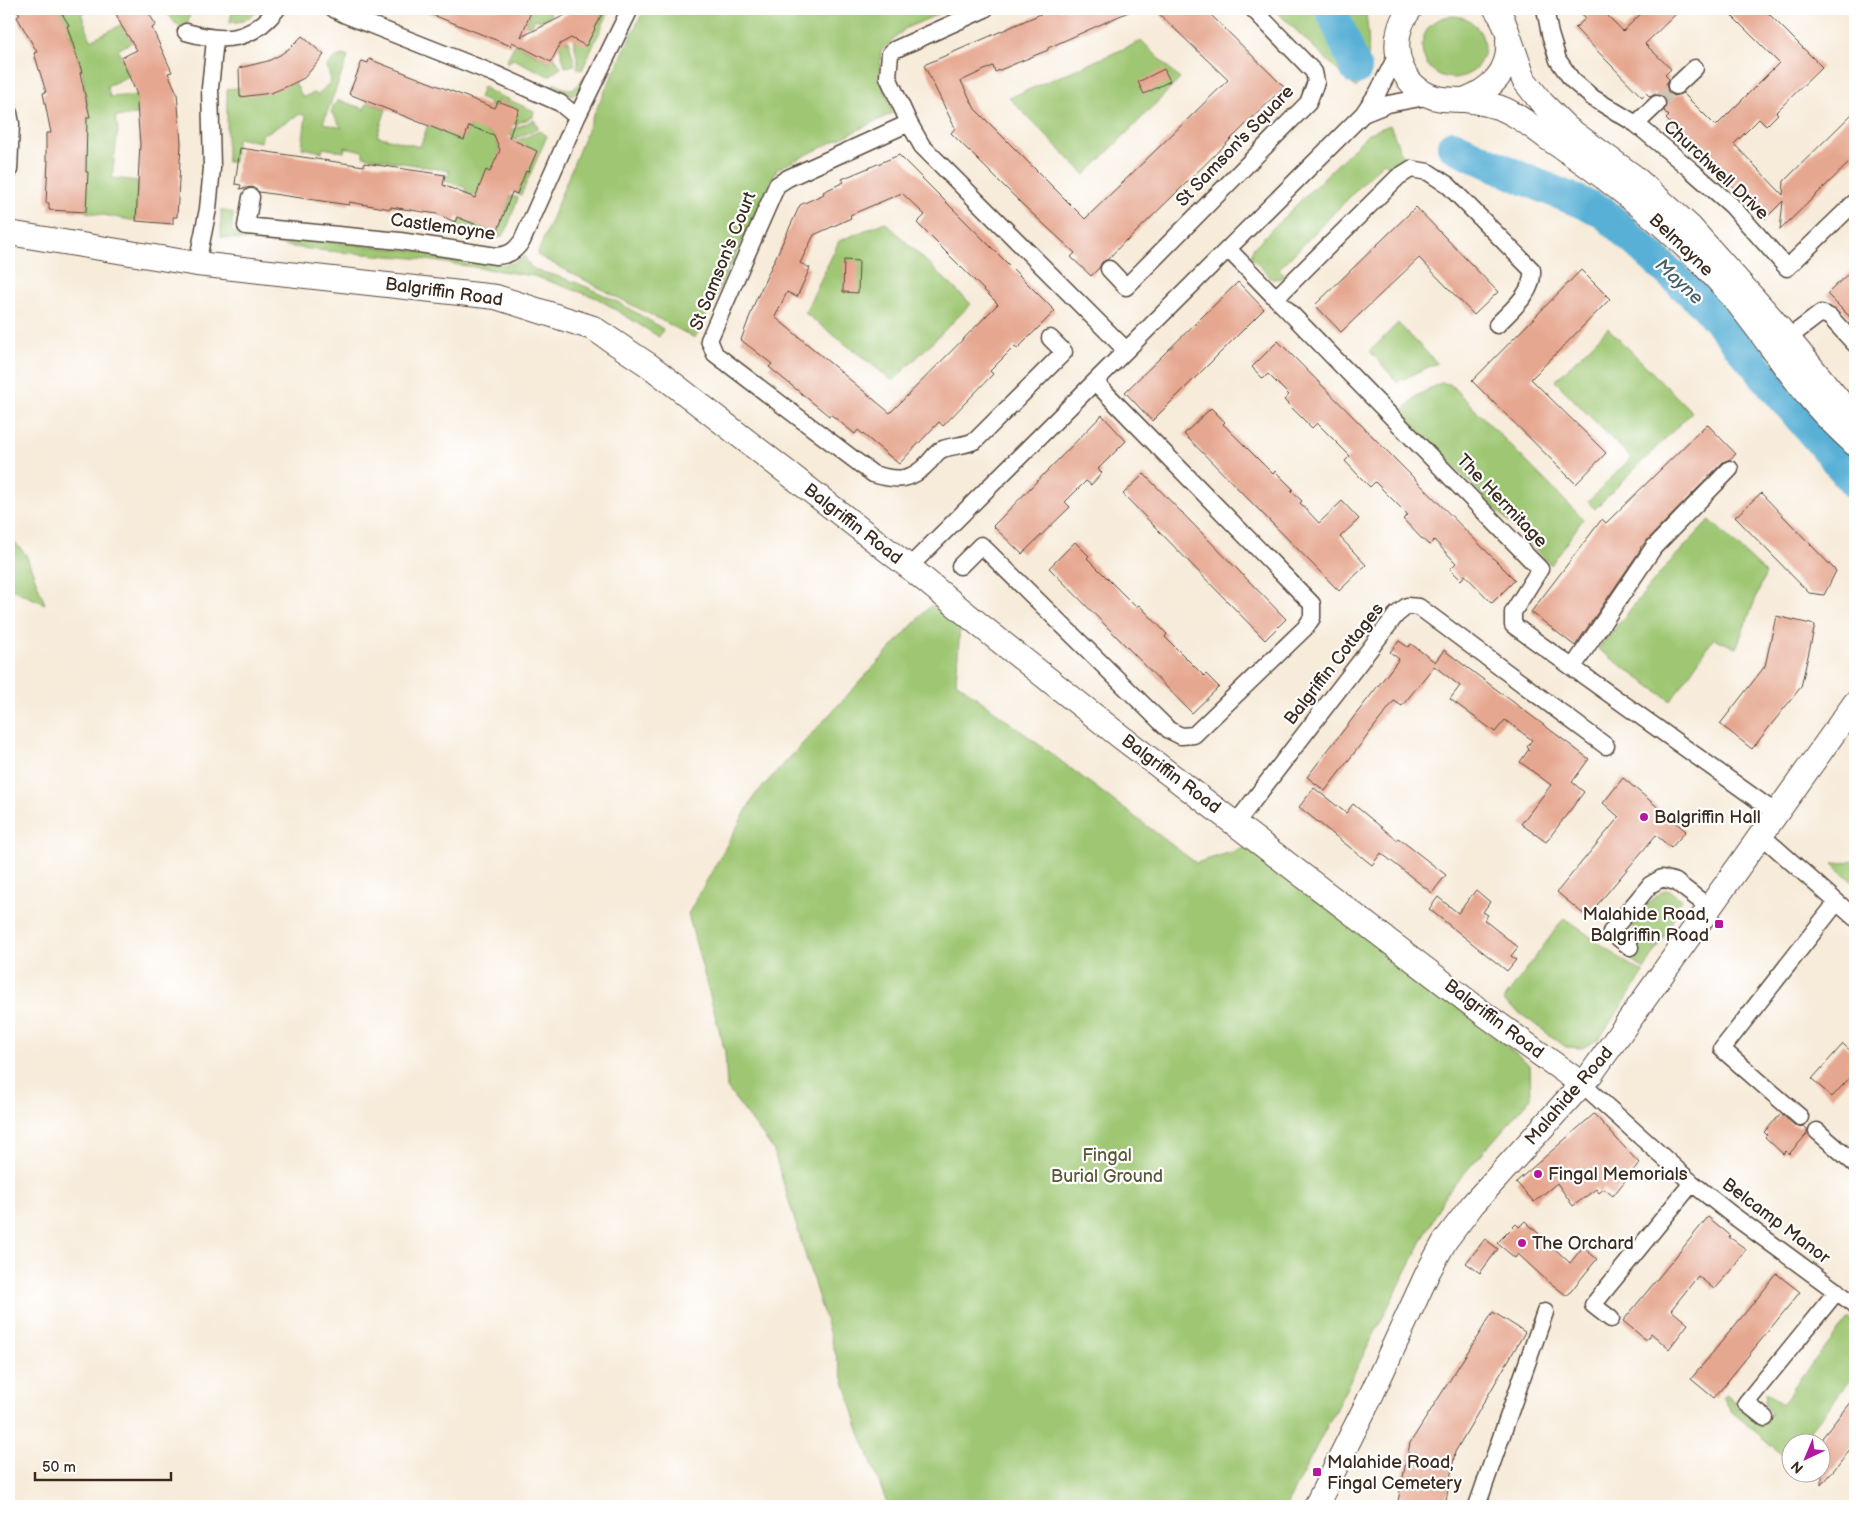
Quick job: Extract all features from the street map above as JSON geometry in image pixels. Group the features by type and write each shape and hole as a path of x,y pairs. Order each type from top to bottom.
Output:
{"main road":[{"name":"Belmayne","path":"1386,9 1403,72 1414,86 1431,96 1446,101 1464,100 1496,106 1512,114 1586,163 1634,201 1724,287 1825,415 1855,444"},
{"path":"1397,46 1403,18 1410,9"},
{"name":"Belmayne","path":"1496,9 1507,30 1524,80 1542,103 1567,128 1633,176 1690,227 1788,339 1855,420"},
{"name":"Belmayne","path":"1464,100 1481,94 1495,82 1505,67 1509,49 1507,30"},
{"name":"Balgriffin Road","path":"9,232 197,264 496,297 593,328 650,366 909,567 1121,737 1487,1016 1582,1084"},
{"path":"1825,415 1855,452"},
{"name":"Malahide Road","path":"1316,1506 1368,1402 1444,1241 1473,1204 1591,1074 1855,703"}],"street":[{"path":"186,32 215,40 227,39 249,33 267,21 276,9"},
{"path":"334,9 504,77 560,104 577,117"},
{"name":"Castlemoyne","path":"251,197 246,226 400,241 496,256 509,255 516,250 522,241 577,117 630,9"},
{"path":"985,9 894,50 890,54 888,77 922,146 1126,350"},
{"name":"St Samson's Square","path":"1109,269 1126,286 1308,103 1316,82 1314,72 1252,9"},
{"name":"Churchwell Drive","path":"1545,9 1558,60 1572,80 1592,98 1636,124 1730,206 1787,268 1855,202"},
{"path":"197,264 208,209 212,168 210,88 215,40"},
{"path":"909,567 1363,114 1378,92 1397,46"},
{"path":"1676,86 1695,68"},
{"path":"1363,114 1388,104 1431,96"},
{"name":"Churchwell Drive","path":"1636,124 1657,104"},
{"path":"9,113 11,124 9,170"},
{"name":"St Samson's Court","path":"909,123 788,178 777,185 709,340 715,354 873,474 898,479 913,476 922,470 940,449 976,440 1064,352 1050,338"},
{"path":"1276,298 1398,177 1411,169 1428,172 1448,185 1532,270 1533,280 1526,294 1497,325"},
{"name":"The Hermitage","path":"1228,249 1540,569 1513,612 1513,625 1776,813"},
{"path":"1788,339 1821,313 1830,317 1855,344"},
{"path":"960,566 981,546 1169,730 1181,736 1194,735 1305,628 1312,618 1312,604 1094,382"},
{"path":"1573,668 1654,547 1730,469"},
{"name":"Balgriffin Cottages","path":"1236,823 1396,615 1407,606 1419,607 1606,746"},
{"path":"1761,835 1855,918"},
{"path":"1630,947 1611,932 1655,881 1662,878 1676,882 1710,908"},
{"path":"1800,1117 1722,1050 1837,902"},
{"name":"Belcamp Manor","path":"1582,1084 1692,1183 1855,1305"},
{"path":"1817,1131 1855,1164"},
{"path":"1611,1319 1593,1305 1692,1183"},
{"path":"1765,1418 1746,1403 1837,1291"},
{"path":"1477,1506 1544,1312"}],"green space":[{"path":"59,9 103,9 81,13 91,40 121,25 132,42 118,50 129,76 107,86 110,97 137,95 138,115 115,117 118,129 112,178 138,181 136,221 86,212 87,117 89,117 82,72 70,34 49,36 69,27"},
{"path":"164,9 191,9 186,32 176,24"},
{"path":"221,9 262,9 243,21 230,23 232,11"},
{"path":"532,9 552,9 549,10 551,15 541,21 535,19 531,27 526,25"},
{"path":"605,9 610,9 582,70 577,68 578,63 573,37 586,45"},
{"path":"644,9 951,9 906,28 881,51 880,75 893,113 777,169 695,338 537,255 592,118"},
{"path":"1274,9 1365,9 1368,62 1363,78 1356,88"},
{"path":"1453,16 1465,19 1475,25 1481,35 1484,47 1481,59 1475,69 1465,75 1453,78 1441,75 1431,69 1425,59 1422,47 1425,35 1431,25 1441,19"},
{"path":"568,40 575,65 565,67 559,44"},
{"path":"1142,41 1180,79 1085,175 1009,98"},
{"path":"515,44 550,62 554,56 561,68 549,76 513,59 508,63 506,62"},
{"path":"343,55 348,57 323,123 342,128 331,112 334,104 339,100 364,109 367,102 386,109 377,136 420,147 428,125 464,139 478,106 487,110 490,103 479,98 483,86 487,90 534,111 533,117 508,127 519,109 497,101 486,132 494,135 500,150 497,158 528,172 514,142 540,131 547,136 521,195 517,194 521,184 486,171 476,198 465,192 466,188 445,181 450,171 363,156 363,151 345,147 344,152 323,148 322,152 302,148 306,116 300,114 263,133 261,142 237,138 234,162 227,162 227,89 294,82 303,97 314,93 318,95 331,81 327,66 334,59"},
{"path":"584,76 590,79 581,89 573,94 563,94 551,89 554,83 568,89 575,88"},
{"path":"534,120 538,128 513,140 509,131"},
{"path":"1390,125 1407,167 1394,172 1384,162 1279,269 1289,278 1272,279 1251,257 1253,248 1369,133"},
{"path":"511,196 518,198 506,231 501,237 486,239 439,230 442,227 456,227 461,219 497,233"},
{"path":"221,210 233,213 232,232 418,251 504,265 516,262 524,256 530,266 537,271 554,275 603,294 663,329 659,337 597,298 534,276 413,258 316,250 221,237"},
{"path":"885,222 971,304 893,381 805,313 839,241"},
{"path":"1398,323 1437,363 1397,382 1370,351"},
{"path":"1608,328 1692,412 1595,509 1588,502 1631,458 1555,381"},
{"path":"1441,383 1450,384 1583,519 1551,565 1408,420 1403,411 1416,396"},
{"path":"1710,520 1766,573 1736,648 1714,638 1671,701 1598,649 1666,566"},
{"path":"9,536 26,555 45,604 9,588"},
{"name":"Fingal Burial Ground","path":"931,605 960,627 956,682 1196,863 1254,845 1530,1065 1531,1098 1446,1194 1286,1506 888,1506 858,1427 773,1149 727,1088 725,1052 688,914 755,795"},
{"path":"1855,861 1855,884 1833,864"},
{"path":"1665,890 1671,891 1682,900 1668,930 1644,970 1628,957 1638,944 1634,927 1635,922 1646,906"},
{"path":"1564,918 1644,973 1599,1039 1582,1048 1566,1047 1503,1001"},
{"path":"1849,1318 1855,1324 1855,1375 1809,1432 1782,1432 1782,1454 1731,1411 1723,1397 1726,1394 1736,1402 1734,1405 1761,1425 1771,1413 1765,1403 1766,1392 1782,1404 1794,1389 1792,1388"}],"building":[{"path":"17,9 59,9 69,25 67,26 82,72 80,73 90,117 87,117 86,172 88,172 86,212 49,210 49,203 46,203 48,160 46,160 46,133 51,133 43,93 46,92 34,53 37,52 17,17 20,15"},
{"path":"114,9 146,9 156,25 152,28 172,72 168,73 177,93 181,143 177,217 173,217 173,224 136,221 140,144 136,92 121,58 137,50 121,25"},
{"path":"418,9 532,9 521,37 577,9 605,9 586,46 571,38 560,44 551,62 512,42 511,46"},
{"path":"1052,9 1135,9 1048,48 1048,50 995,72 993,66 961,81 975,109 1085,219 1228,80 1154,9 1205,9 1284,87 1127,241 1108,259 1102,262 1091,276 1071,257 1075,253 1023,205 951,133 955,128 924,65"},
{"path":"1576,9 1601,9 1623,31 1646,9 1681,9 1645,44 1671,69 1665,75 1669,79 1666,84 1668,92 1674,96 1683,93 1716,126 1779,63 1725,9 1764,9 1822,67 1776,112 1778,114 1766,126 1759,119 1734,144 1783,195 1784,181 1855,111 1855,157 1780,230 1783,201 1765,219 1666,119 1669,116 1664,111 1667,102 1664,97 1655,94 1650,97 1646,93 1642,97 1575,28 1586,18"},
{"path":"302,36 324,55 304,78 271,93 240,97 239,68 268,61 280,55"},
{"path":"369,59 495,108 498,101 519,109 509,138 537,151 528,172 526,171 517,194 512,192 497,233 457,217 455,222 437,214 349,202 349,205 259,192 252,187 240,189 241,185 235,184 240,148 364,166 364,163 445,175 443,185 475,198 486,170 490,172 500,150 494,135 469,126 464,140 349,94 362,61 368,63"},
{"path":"1164,69 1170,81 1144,94 1138,82"},
{"path":"899,155 1055,311 1017,349 1015,346 990,371 993,374 943,426 939,422 899,464 858,430 855,434 830,414 829,416 769,367 772,364 741,340 755,302 800,205 844,182 842,179","holes":["902,193 925,215 917,223 998,304 890,413 775,317 787,292 797,297 810,268 800,263 814,235 851,218 850,215"]},
{"path":"1416,207 1498,292 1474,315 1419,258 1341,332 1315,305"},
{"path":"844,260 859,261 858,293 843,292"},
{"path":"1855,267 1855,322 1827,294"},
{"path":"1581,270 1610,299 1531,379 1606,453 1576,484 1472,381"},
{"path":"1238,282 1264,309 1152,421 1125,392"},
{"path":"1278,341 1515,580 1492,603 1465,575 1461,580 1450,569 1456,563 1434,540 1429,545 1421,538 1403,519 1408,515 1375,482 1370,487 1359,476 1345,461 1350,456 1317,423 1312,428 1284,400 1289,395 1268,374 1263,379 1252,367"},
{"path":"1211,408 1225,422 1223,424 1273,474 1275,471 1293,489 1291,491 1302,501 1300,503 1319,523 1342,501 1359,519 1340,537 1366,565 1339,591 1184,434"},
{"path":"1102,415 1126,441 1098,469 1102,473 1091,485 1086,481 1065,502 1070,507 1022,554 993,526"},
{"path":"1707,424 1736,454 1723,462 1640,548 1575,646 1531,612 1602,519 1606,523"},
{"path":"1144,474 1286,619 1265,640 1123,494"},
{"path":"1761,493 1836,571 1824,595 1809,593 1735,517"},
{"path":"1075,542 1089,556 1087,558 1136,607 1139,605 1167,634 1165,637 1204,676 1206,674 1219,687 1192,713 1049,568"},
{"path":"1776,616 1815,625 1801,687 1752,749 1720,724 1765,666"},
{"path":"1399,641 1408,647 1411,644 1435,662 1444,650 1589,759 1572,782 1584,792 1546,842 1521,824 1551,785 1520,762 1529,749 1527,747 1532,740 1505,720 1495,732 1450,699 1460,686 1434,666 1402,706 1394,701 1325,791 1307,777 1399,659 1390,652"},
{"path":"1623,778 1686,831 1671,848 1656,835 1587,917 1557,892 1619,817 1603,803"},
{"path":"1314,788 1346,813 1353,804 1397,840 1398,838 1446,875 1432,893 1381,853 1372,865 1299,807"},
{"path":"1476,890 1490,902 1483,912 1488,915 1484,920 1518,947 1511,956 1516,960 1507,971 1429,909 1438,897 1458,913"},
{"path":"1843,1044 1855,1055 1855,1072 1832,1097 1812,1079"},
{"path":"1594,1114 1639,1163 1613,1196 1604,1189 1599,1193 1596,1189 1573,1206 1557,1183 1534,1202 1516,1182"},
{"path":"1781,1114 1794,1125 1804,1126 1807,1129 1807,1134 1789,1154 1786,1151 1783,1154 1765,1137 1767,1135 1764,1132"},
{"path":"1708,1217 1731,1236 1729,1237 1746,1249 1714,1289 1698,1276 1671,1310 1688,1324 1669,1349 1651,1333 1646,1340 1623,1321"},
{"path":"1525,1221 1570,1263 1583,1247 1597,1259 1567,1296 1518,1254 1515,1258 1497,1243 1516,1224 1519,1227"},
{"path":"1485,1239 1498,1249 1480,1273 1466,1263"},
{"path":"1777,1274 1800,1292 1714,1398 1691,1379"},
{"path":"1493,1312 1525,1332 1455,1452 1445,1506 1397,1506 1410,1443"},
{"path":"1855,1396 1855,1443 1832,1472 1832,1432 1827,1432"}],"waterway":[{"name":"Mayne","path":"1331,9 1356,69"},
{"name":"Mayne","path":"1453,146 1524,179 1602,211 1706,306 1855,483"}],"tunnel":[{"path":"1657,104 1676,86"}],"place":[{"name":"Balgriffin Hall","path":"1644,817"},
{"name":"Malahide Road, Balgriffin Road","path":"1719,924"},
{"name":"Fingal Memorials","path":"1538,1174"},
{"name":"The Orchard","path":"1522,1243"},
{"name":"Malahide Road, Fingal Cemetery","path":"1317,1472"}]}
